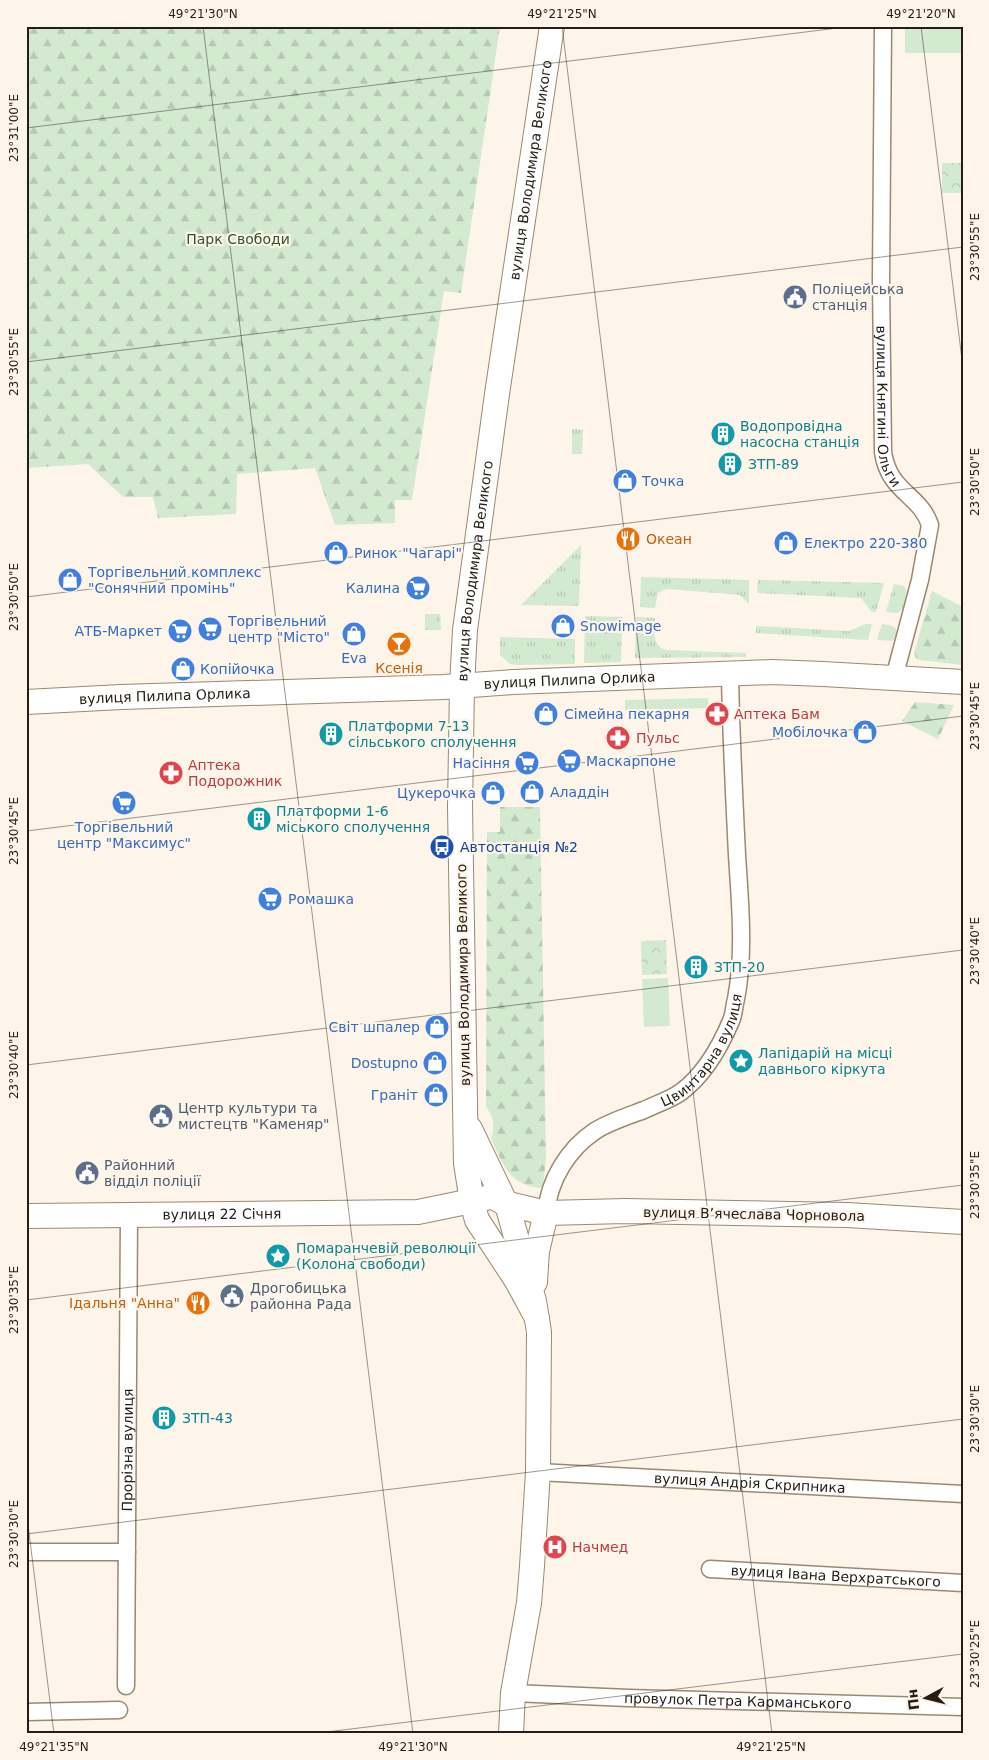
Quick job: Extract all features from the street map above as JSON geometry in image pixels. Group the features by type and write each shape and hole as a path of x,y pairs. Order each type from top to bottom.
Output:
{"main road":[{"name":"вулиця Володимира Великого","path":"491,1217 466,1163 460,827 462,686 469,598 552,26"},
{"name":"вулиця Пилипа Орлика","path":"26,702 730,674 806,673 963,682"},
{"path":"466,1121 491,1217 518,1281 536,1310"},
{"path":"418,1212 445,1194 466,1163"},
{"name":"вулиця Вʼячеслава Чорновола","path":"546,1213 625,1211 847,1215 963,1222"},
{"name":"вулиця 22 Січня","path":"26,1216 418,1212 491,1217"},
{"path":"491,1217 546,1213 536,1251 536,1310 539,1332 538,1472 528,1602 513,1693 511,1734"}],"street":[{"name":"вулиця Княгині Ольги","path":"882,26 881,280 884,464 897,486 922,510 930,525 920,580 894,678"},
{"name":"Цвинтарна вулиця","path":"546,1213 551,1188 560,1169 567,1157 582,1141 596,1130 665,1100 685,1089 699,1076 715,1053 732,1020 738,986 740,946 730,674"},
{"name":"Прорізна вулиця","path":"126,1686 129,1214"},
{"name":"вулиця Андрія Скрипника","path":"538,1472 963,1494"},
{"path":"26,1552 127,1552"},
{"name":"вулиця Івана Верхратського","path":"710,1569 963,1583"},
{"name":"провулок Петра Карманського","path":"513,1693 648,1699 963,1707"},
{"path":"26,1712 119,1710"}],"green space":[{"name":"Парк Свободи","path":"26,26 500,26 461,293 444,291 412,500 395,500 395,523 335,525 315,468 237,474 236,514 158,518 153,497 123,497 88,464 26,468"},
{"path":"905,26 963,26 963,53 905,53"},
{"path":"942,163 963,163 963,193 942,193"},
{"path":"572,429 583,430 582,454 572,454"},
{"path":"581,545 579,606 521,605"},
{"path":"641,577 749,580 749,604 740,595 668,589 658,593 655,608 640,607"},
{"path":"758,580 884,583 876,612 872,612 861,598 757,593"},
{"path":"894,584 904,586 907,591 903,609 897,613 886,612"},
{"path":"932,591 963,607 963,665 919,660 916,658 914,653"},
{"path":"425,614 440,614 441,630 425,630"},
{"path":"585,616 622,617 621,662 584,663"},
{"path":"636,617 655,618 655,640 665,650 746,653 746,657 635,658"},
{"path":"866,624 872,624 868,640 756,633 756,626 849,631"},
{"path":"882,624 893,626 896,629 897,636 892,641 877,640"},
{"path":"500,637 575,639 575,664 510,664 500,655"},
{"path":"708,698 709,708 625,710 625,700"},
{"path":"915,702 954,705 938,739 902,721"},
{"path":"500,807 540,807 546,1157 543,1188 523,1184 509,1173 491,1138 493,1122 486,1107 487,832 500,832"},
{"path":"666,940 667,974 642,975 641,941"},
{"path":"668,978 670,1026 644,1027 642,979"}],"place":[{"name":"Поліцейська станція","path":"795,297"},
{"name":"Водопровідна насосна станція","path":"723,434"},
{"name":"ЗТП-89","path":"730,464"},
{"name":"Точка","path":"625,481"},
{"name":"Океан","path":"628,539"},
{"name":"Електро 220-380","path":"786,543"},
{"name":"Ринок \"Чагарі\"","path":"336,553"},
{"name":"Торгівельний комплекс \"Сонячний промінь\"","path":"70,580"},
{"name":"Калина","path":"418,588"},
{"name":"Snowimage","path":"563,626"},
{"name":"Торгівельний центр \"Місто\"","path":"210,629"},
{"name":"АТБ-Маркет","path":"180,631"},
{"name":"Eva","path":"354,634"},
{"name":"Ксенія","path":"399,644"},
{"name":"Копійочка","path":"183,669"},
{"name":"Сімейна пекарня","path":"546,714"},
{"name":"Аптека Бам","path":"717,714"},
{"name":"Мобілочка","path":"865,732"},
{"name":"Платформи 7-13 сільського сполучення","path":"331,734"},
{"name":"Пульс","path":"618,738"},
{"name":"Маскарпоне","path":"569,761"},
{"name":"Насіння","path":"527,763"},
{"name":"Аптека Подорожник","path":"171,773"},
{"name":"Аладдін","path":"532,792"},
{"name":"Цукерочка","path":"493,793"},
{"name":"Торгівельний центр \"Максимус\"","path":"124,803"},
{"name":"Платформи 1-6 міського сполучення","path":"259,819"},
{"name":"Автостанція №2","path":"442,847"},
{"name":"Ромашка","path":"270,899"},
{"name":"ЗТП-20","path":"696,967"},
{"name":"Світ шпалер","path":"437,1027"},
{"name":"Лапідарій на місці давнього кіркута","path":"741,1061"},
{"name":"Dostupno","path":"435,1063"},
{"name":"Граніт","path":"436,1095"},
{"name":"Центр культури та мистецтв \"Каменяр\"","path":"161,1116"},
{"name":"Районний відділ поліції","path":"87,1173"},
{"name":"Помаранчевій революції (Колона свободи)","path":"278,1256"},
{"name":"Дрогобицька районна Рада","path":"232,1296"},
{"name":"Ідальня \"Анна\"","path":"198,1303"},
{"name":"ЗТП-43","path":"164,1418"},
{"name":"Начмед","path":"555,1547"}]}
